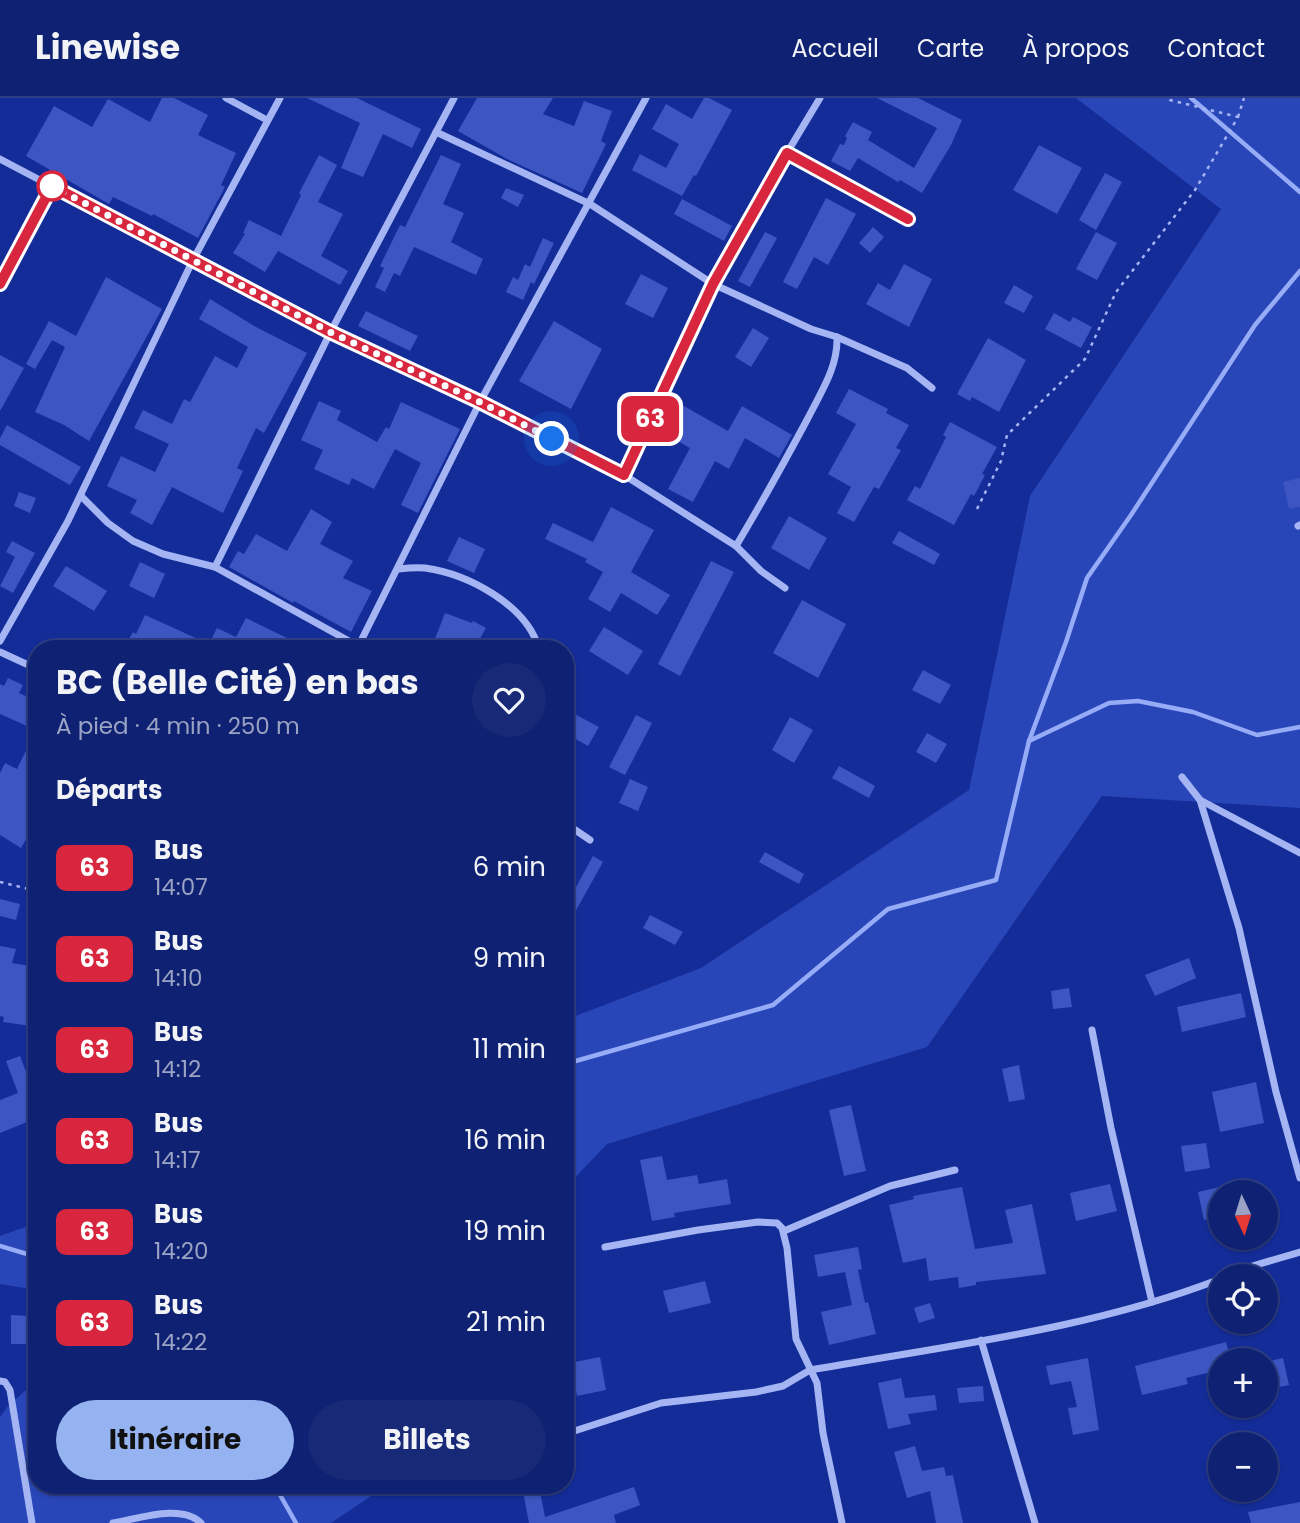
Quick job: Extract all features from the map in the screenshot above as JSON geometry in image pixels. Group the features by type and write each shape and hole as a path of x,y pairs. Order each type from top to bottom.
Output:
{"street":[{"path":"226,98 267,120"},
{"path":"0,641 46,563 81,496 192,262 280,98"},
{"path":"215,567 330,332 454,98"},
{"path":"362,640 480,402 646,98"},
{"path":"624,475 713,284 820,98"},
{"path":"436,132 590,204 713,284 907,368 932,388"},
{"path":"787,153 908,219"},
{"path":"0,159 330,332 480,402 624,475 737,546 761,571 785,588"},
{"path":"0,284 52,186"},
{"path":"737,546 783,467 831,372 837,351 837,337"},
{"path":"81,496 108,523 133,541 163,555 215,567 344,640"},
{"path":"398,569 424,568 454,575 490,593 517,614 536,640"},
{"path":"0,652 28,665"},
{"path":"1182,777 1200,800 1239,928 1276,1092 1300,1178"},
{"path":"1200,800 1300,853"},
{"path":"574,829 590,840"},
{"path":"1092,1030 1111,1128 1152,1303"},
{"path":"784,1231 890,1186 955,1170"},
{"path":"605,1247 758,1222 777,1223 784,1231 794,1326 801,1353 817,1383 823,1433 842,1523"},
{"path":"1259,1264 1300,1252"},
{"path":"574,1431 661,1403 783,1386 810,1370 1037,1329 1152,1303 1208,1283"},
{"path":"981,1339 1035,1523"},
{"path":"0,1381 5,1382 10,1390 32,1523"},
{"path":"113,1523 168,1513 188,1516 201,1523"}],"path":[{"path":"1169,98 1238,117"},
{"path":"977,509 1000,461 1007,435 1085,359 1116,292 1195,190 1238,117 1244,98"},
{"path":"0,882 28,889"}],"shaded area":[{"path":"1076,98 1300,98 1300,808 1102,796 927,1047 607,1144 574,1179 574,1017 701,968 969,790 1030,496 1221,209"},
{"path":"28,1226 28,1289 0,1284 0,1236"},
{"path":"28,1388 28,1494 374,1494 331,1523 0,1523 0,1417"}],"building":[{"path":"162,98 174,98 208,115 198,135 236,153 221,185 225,187 198,238 113,197 109,204 26,156 54,106 92,127 108,99 150,122"},
{"path":"307,98 357,98 421,129 412,148 383,134 363,177 341,168 360,123"},
{"path":"477,98 553,98 543,114 574,126 584,101 612,111 601,141 606,144 582,193 507,159 458,131"},
{"path":"704,98 732,110 682,196 632,170 640,154 666,168 679,144 652,129 666,104 692,119"},
{"path":"877,98 918,98 962,120 951,145 922,193 858,158 850,171 831,161 840,144 844,145 847,138 845,136 853,122 872,132 868,140 914,168 937,128"},
{"path":"1039,145 1082,168 1057,214 1013,190"},
{"path":"319,155 337,165 318,202 343,214 321,256 348,271 340,285 278,251 265,272 233,253 245,234 243,233 249,220 281,236"},
{"path":"441,155 461,164 443,204 464,213 451,242 483,259 476,275 414,247 400,276 394,273 385,292 375,287 384,268 380,266 400,225 405,227"},
{"path":"1105,173 1122,182 1096,230 1079,220"},
{"path":"506,188 524,195 518,207 501,198"},
{"path":"826,198 856,214 828,265 814,257 797,289 783,282"},
{"path":"682,199 732,226 724,241 674,214"},
{"path":"873,227 884,237 870,253 859,243"},
{"path":"765,232 777,238 750,287 738,281"},
{"path":"1096,232 1117,243 1097,280 1076,269"},
{"path":"543,238 554,243 534,284 531,282 523,300 506,292 513,277 518,280 525,264 530,267"},
{"path":"904,264 932,279 909,327 866,304 878,283 890,290"},
{"path":"641,274 668,288 653,318 625,304"},
{"path":"106,277 162,309 89,441 64,425 35,412 65,347 52,340 35,369 26,364 49,321 76,336"},
{"path":"1014,285 1033,296 1024,313 1004,303"},
{"path":"210,299 307,353 264,433 256,428 237,468 243,471 223,513 172,487 152,525 130,513 137,500 107,486 121,456 155,472 169,444 134,428 143,410 172,424 184,399 190,402 215,356 237,368 248,347 199,319"},
{"path":"366,311 418,336 410,351 358,326"},
{"path":"1054,313 1070,322 1073,317 1092,327 1081,348 1045,329"},
{"path":"554,321 602,349 571,409 519,381"},
{"path":"753,328 769,338 751,367 735,357"},
{"path":"988,338 1026,360 999,412 972,397 970,401 957,394"},
{"path":"0,355 24,368 0,411"},
{"path":"849,389 888,409 886,413 909,425 896,448 901,450 879,489 874,487 854,522 837,513 851,487 828,474 856,424 836,413"},
{"path":"319,401 341,411 337,420 377,442 386,427 389,429 401,402 460,429 418,513 401,505 421,463 395,449 374,489 352,478 349,485 314,469 323,450 301,440"},
{"path":"675,401 728,431 742,406 792,435 779,458 745,438 729,469 715,461 693,502 668,489 690,448 662,432"},
{"path":"950,422 997,447 982,474 985,475 974,496 971,494 954,525 907,500 915,486 920,489 946,437 943,435"},
{"path":"7,425 81,467 70,485 0,445 0,438"},
{"path":"1300,478 1300,507 1289,509 1283,482"},
{"path":"19,492 36,498 30,513 14,506"},
{"path":"611,507 654,530 631,572 670,595 657,615 621,593 610,612 588,599 603,572 585,562 587,559 545,539 553,523 593,542"},
{"path":"311,509 332,522 320,544 353,561 343,578 372,591 351,632 229,567 238,551 244,554 256,534 287,551"},
{"path":"789,516 827,538 809,570 771,548"},
{"path":"899,531 940,554 934,565 892,543"},
{"path":"459,537 485,549 474,573 447,561"},
{"path":"12,541 35,553 13,593 0,586 15,557 6,552"},
{"path":"711,561 734,572 680,676 658,664"},
{"path":"140,562 165,574 154,598 129,586"},
{"path":"66,566 107,591 94,611 53,586"},
{"path":"802,600 846,624 818,678 773,653"},
{"path":"445,613 472,623 473,621 486,628 479,640 434,640"},
{"path":"145,615 200,640 128,640 133,632 136,634"},
{"path":"246,618 287,638 211,640 217,628 236,637"},
{"path":"604,627 643,651 628,675 589,651"},
{"path":"923,670 951,685 940,704 912,690"},
{"path":"8,678 23,685 19,693 28,697 28,726 0,714 0,684 4,686"},
{"path":"574,714 599,727 588,746 574,738"},
{"path":"636,715 652,723 625,775 609,767"},
{"path":"790,717 813,730 794,763 772,750"},
{"path":"927,733 947,744 936,763 916,752"},
{"path":"28,746 28,836 21,848 0,835 0,773 5,763 17,769"},
{"path":"839,766 875,786 869,798 832,778"},
{"path":"630,779 648,787 638,811 619,803"},
{"path":"765,852 804,874 799,884 759,862"},
{"path":"593,856 603,862 574,914 574,891"},
{"path":"0,899 20,904 16,920 0,916"},
{"path":"650,915 683,932 675,945 643,928"},
{"path":"0,946 16,949 12,963 28,966 28,1026 3,1022 4,1017 0,1016"},
{"path":"1189,958 1196,978 1155,996 1145,975"},
{"path":"1069,988 1072,1007 1053,1009 1051,991"},
{"path":"1241,993 1246,1017 1182,1032 1177,1007"},
{"path":"20,1056 28,1077 28,1122 0,1133 0,1100 18,1093 6,1061"},
{"path":"1019,1065 1025,1099 1009,1102 1002,1069"},
{"path":"1256,1082 1264,1123 1220,1132 1212,1092"},
{"path":"851,1105 866,1171 844,1176 829,1110"},
{"path":"1206,1143 1210,1168 1185,1172 1181,1146"},
{"path":"662,1156 667,1180 697,1175 699,1184 727,1179 731,1204 674,1213 675,1217 652,1221 640,1160"},
{"path":"1110,1184 1117,1211 1076,1221 1070,1193"},
{"path":"962,1187 975,1249 1013,1243 1005,1210 1032,1204 1046,1274 976,1282 976,1285 959,1288 958,1277 929,1281 926,1258 903,1263 889,1205 914,1199 913,1196"},
{"path":"1208,1190 1208,1219 1204,1220 1198,1192"},
{"path":"858,1247 862,1269 858,1270 865,1303 868,1302 876,1334 829,1345 821,1312 852,1305 845,1272 818,1277 814,1255"},
{"path":"705,1281 711,1303 669,1313 663,1291"},
{"path":"930,1303 935,1318 919,1323 914,1308"},
{"path":"11,1315 28,1316 28,1344 11,1344"},
{"path":"1226,1342 1228,1348 1208,1348 1208,1373 1186,1378 1188,1384 1142,1395 1135,1366"},
{"path":"600,1357 606,1390 577,1396 574,1362"},
{"path":"1088,1358 1099,1430 1073,1435 1068,1408 1077,1407 1071,1381 1050,1385 1046,1366"},
{"path":"1283,1358 1289,1385 1278,1387 1278,1359"},
{"path":"901,1378 905,1398 935,1395 937,1410 908,1414 911,1424 888,1429 878,1383"},
{"path":"983,1386 984,1401 959,1403 957,1388"},
{"path":"915,1446 922,1471 944,1467 946,1476 953,1475 963,1523 936,1523 930,1491 907,1498 894,1452"},
{"path":"634,1487 640,1505 614,1515 616,1523 529,1523 524,1494 541,1494 545,1517"},
{"path":"1300,1502 1300,1523 1251,1523 1248,1512"}],"waterway":[{"path":"1191,98 1300,192"},
{"path":"574,1061 773,1005 888,909 996,880 1029,741 1087,578 1255,325 1300,271"},
{"path":"1029,741 1109,703 1138,701 1193,712 1257,735 1300,727"},
{"path":"0,1246 28,1254"},
{"path":"280,1494 296,1523"}],"bus line":[{"name":"63","path":"0,284 52,186 192,262 330,332 480,402 624,475 713,284 787,153 908,219"}],"route":[{"path":"52,186 192,262 330,332 552,439"}]}
